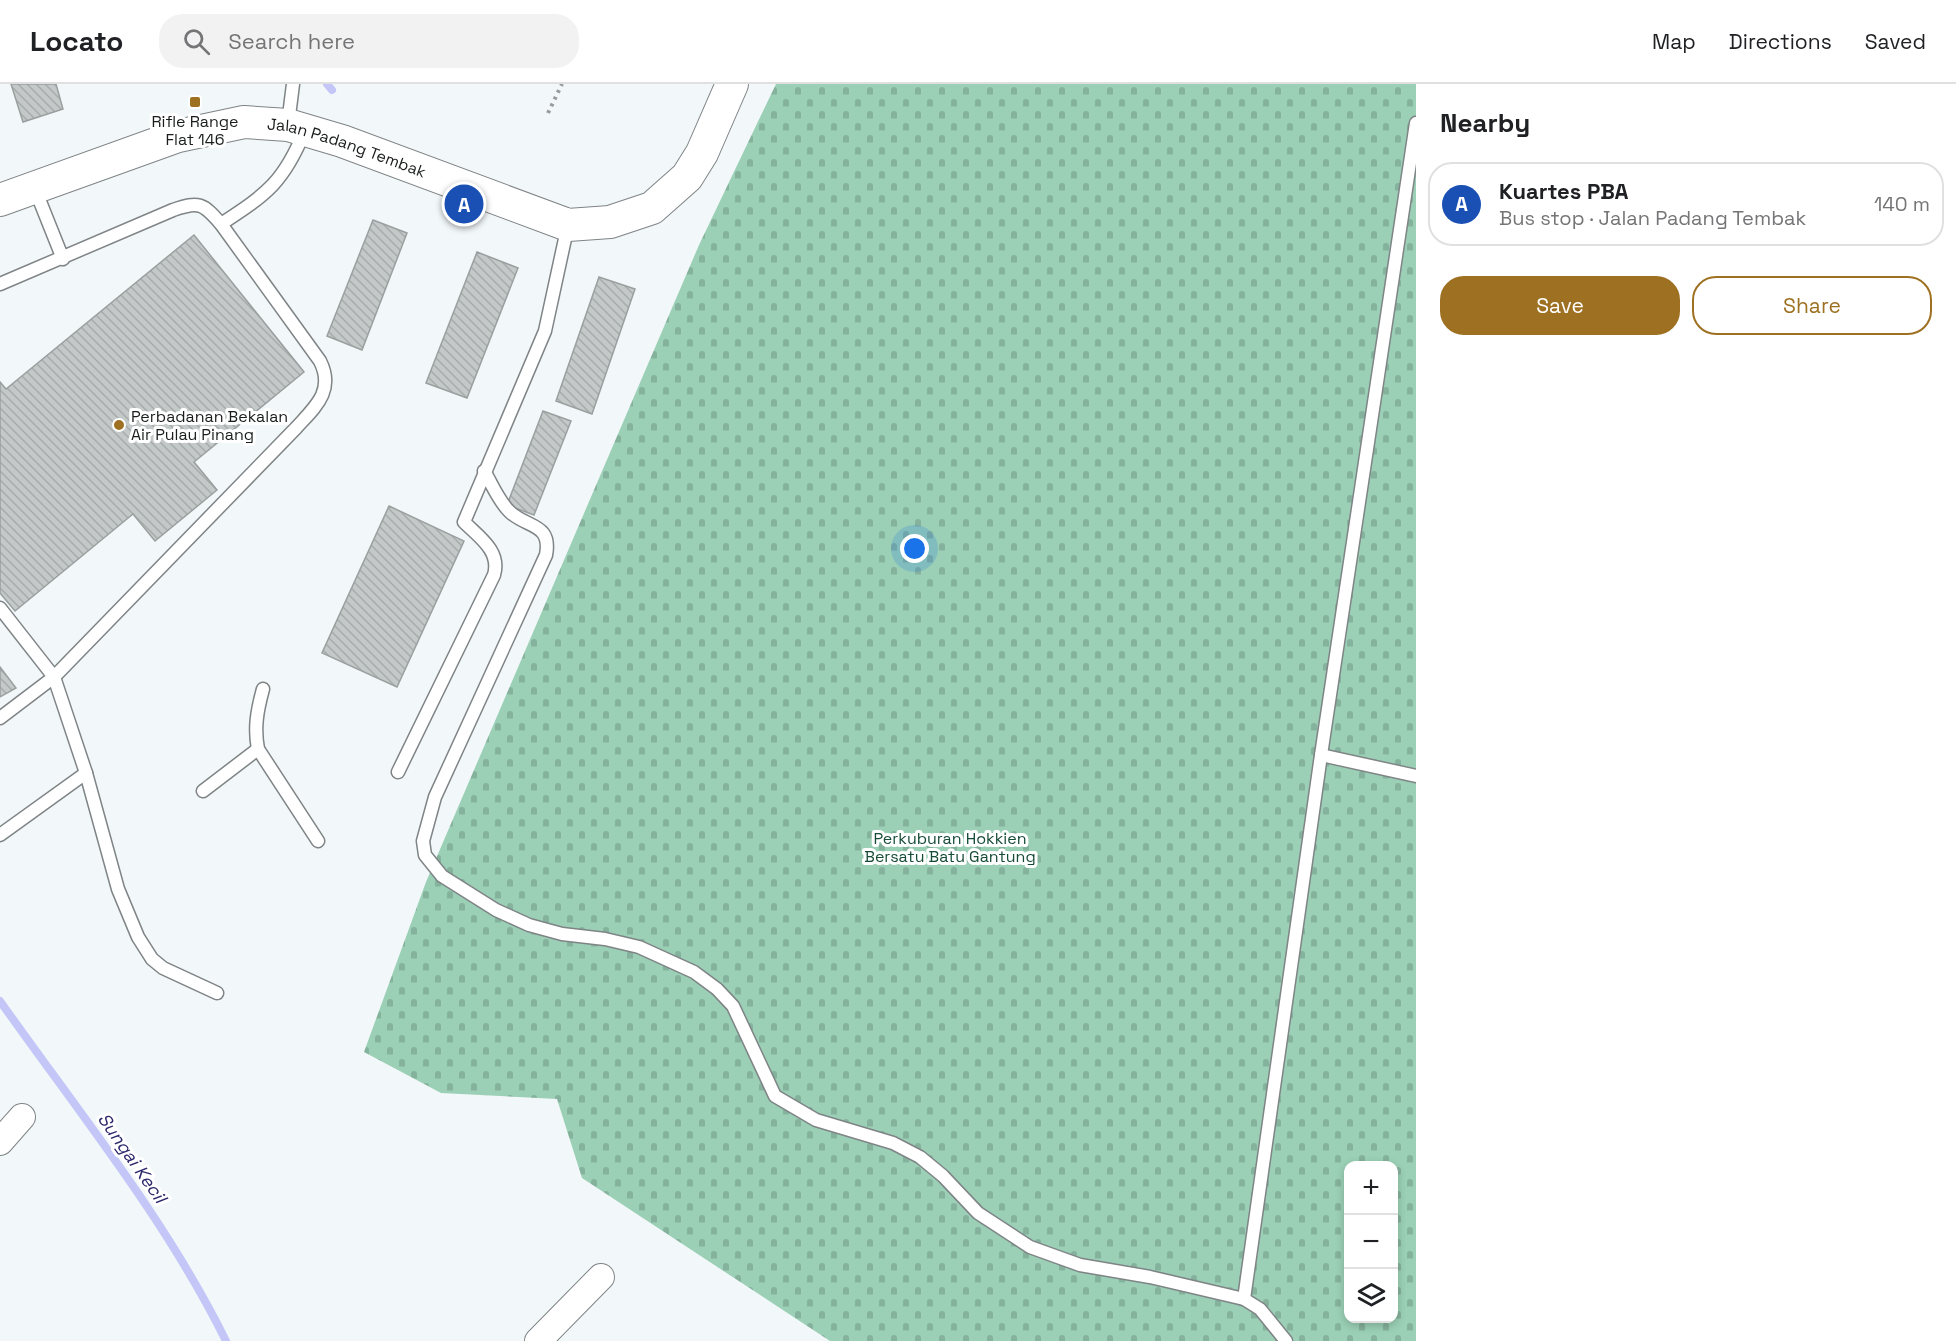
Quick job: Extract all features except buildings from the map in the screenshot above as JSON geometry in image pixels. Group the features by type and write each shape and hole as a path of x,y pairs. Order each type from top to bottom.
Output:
{"street":[{"name":"Jalan Padang Tembak","path":"0,200 178,136 244,122 296,127 568,225 609,222 652,208 687,177 702,153 732,84"},
{"path":"0,1142 21,1117"},
{"path":"538,1341 601,1277"}],"lane":[{"path":"221,224 264,196 292,162 296,127 293,84"},
{"path":"1244,1299 1321,755 1416,123"},
{"path":"35,188 63,259"},
{"path":"0,284 190,204 199,204 208,209 221,224 326,372 325,392 296,428 54,677 0,718"},
{"path":"398,772 496,568 496,560 489,546 464,522 544,331 568,225"},
{"path":"484,471 508,511 539,528 545,535 548,545 546,555 435,797 423,841 425,855 442,876 496,910 530,925 562,934 605,939 639,947 694,972 733,1006 761,1071 775,1095 793,1109 816,1120 893,1143 920,1157 943,1176 978,1214 1030,1246 1080,1265 1150,1277 1244,1299 1260,1309 1286,1341"},
{"path":"0,608 54,677 86,773 118,889 138,937 152,959 164,968 217,993"},
{"path":"263,689 256,713 255,734 258,749 318,841"},
{"path":"203,791 258,749"},
{"path":"1321,755 1416,776"},
{"path":"0,835 86,773"}],"path":[{"path":"548,113 561,84"}],"green space":[{"name":"Perkuburan Hokkien Bersatu Batu Gantung","path":"776,84 1416,84 1416,1341 830,1341 582,1178 557,1099 441,1093 364,1052 426,882 699,245"}],"waterway":[{"path":"327,84 332,90"},
{"name":"Sungai Kecil","path":"0,1001 149,1209 203,1296 226,1341"}],"place":[{"name":"Rifle Range Flat 146","path":"195,102"},
{"name":"Kuartes PBA","path":"464,204"},
{"name":"Perbadanan Bekalan Air Pulau Pinang","path":"119,425"}]}
